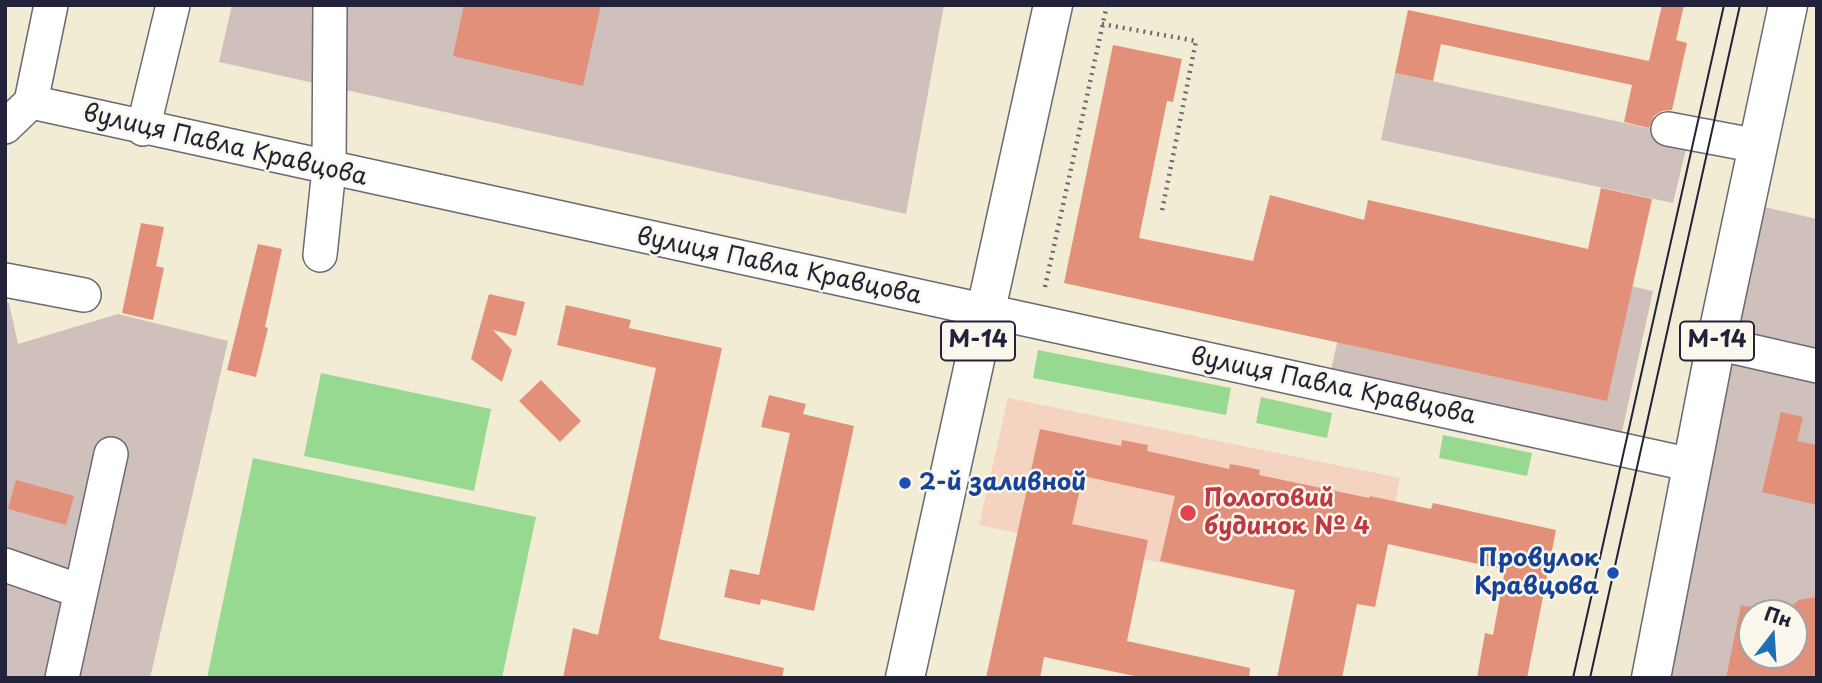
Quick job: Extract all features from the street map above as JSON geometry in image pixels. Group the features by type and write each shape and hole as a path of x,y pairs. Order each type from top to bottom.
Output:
{"main road":[{"name":"М-14","path":"905,678 1053,5"},
{"name":"М-14","path":"1651,678 1716,344 1788,5"}],"lane":[{"path":"5,127 31,102 51,5"},
{"path":"142,129 173,5"},
{"path":"320,255 329,169 330,5"},
{"name":"вулиця Павла Кравцова","path":"31,102 142,129 1692,466"},
{"path":"1668,129 1758,146"},
{"path":"5,280 84,295"},
{"path":"1716,344 1817,366"},
{"path":"62,678 111,454"},
{"path":"5,565 80,591"}],"path":[{"path":"1045,287 1107,5"},
{"path":"1102,24 1196,41 1162,211"}],"shaded area":[{"path":"232,5 944,5 906,214 219,62"},
{"path":"1395,73 1689,137 1673,203 1381,140"},
{"path":"1751,204 1817,219 1817,678 1655,678"},
{"path":"1363,225 1653,291 1620,441 1328,384"},
{"path":"5,302 9,303 18,344 118,314 228,341 150,678 5,678"},
{"name":"Пологовий будинок № 4","path":"1008,398 1400,478 1375,607 979,525"}],"green space":[{"path":"1038,350 1231,388 1226,415 1033,378"},
{"path":"321,373 491,409 474,491 304,456"},
{"path":"1261,397 1332,413 1327,438 1256,423"},
{"path":"1443,435 1532,453 1527,476 1439,458"},
{"path":"253,458 536,517 502,678 207,678"}],"building":[{"path":"464,5 601,5 583,86 453,56"},
{"path":"1662,5 1684,5 1676,40 1687,43 1672,110 1662,111 1654,116 1649,128 1624,122 1632,85 1441,44 1433,81 1395,73 1408,10 1649,61"},
{"path":"1113,45 1182,59 1173,102 1167,101 1139,238 1253,261 1270,195 1364,220 1368,200 1588,249 1601,188 1652,199 1607,401 1064,283"},
{"path":"141,223 164,227 156,266 164,268 153,320 122,313"},
{"path":"258,244 282,249 256,377 227,370"},
{"path":"489,294 525,302 516,336 493,330 512,350 502,382 471,359"},
{"path":"566,305 631,320 629,328 722,348 659,639 784,668 782,678 563,678 573,628 598,635 656,368 557,345"},
{"path":"541,380 581,421 560,442 519,401"},
{"path":"769,395 806,404 803,414 854,426 814,611 761,599 760,605 724,597 730,569 759,575 790,433 761,427"},
{"path":"1781,412 1803,417 1797,441 1817,445 1817,505 1762,492"},
{"path":"1040,429 1121,446 1122,440 1148,445 1147,451 1229,469 1230,464 1260,470 1259,475 1369,498 1370,496 1431,509 1433,503 1556,530 1527,678 1477,678 1485,633 1493,635 1505,570 1388,544 1375,607 1357,604 1342,678 1277,678 1295,590 1160,561 1175,496 1083,476 1072,524 1148,540 1127,641 1250,668 1249,678 1144,678 1044,657 1040,678 986,678"},
{"path":"16,480 74,496 66,525 8,509"},
{"path":"1817,597 1817,678 1726,678 1738,620 1738,669 1808,669 1808,599 1805,599"}],"tram line":[{"path":"1573,678 1724,5"},
{"path":"1590,678 1740,5"}],"place":[{"name":"2-й заливной","path":"905,483"},
{"name":"Пологовий будинок № 4","path":"1188,513"},
{"name":"Провулок Кравцова","path":"1613,573"}]}
